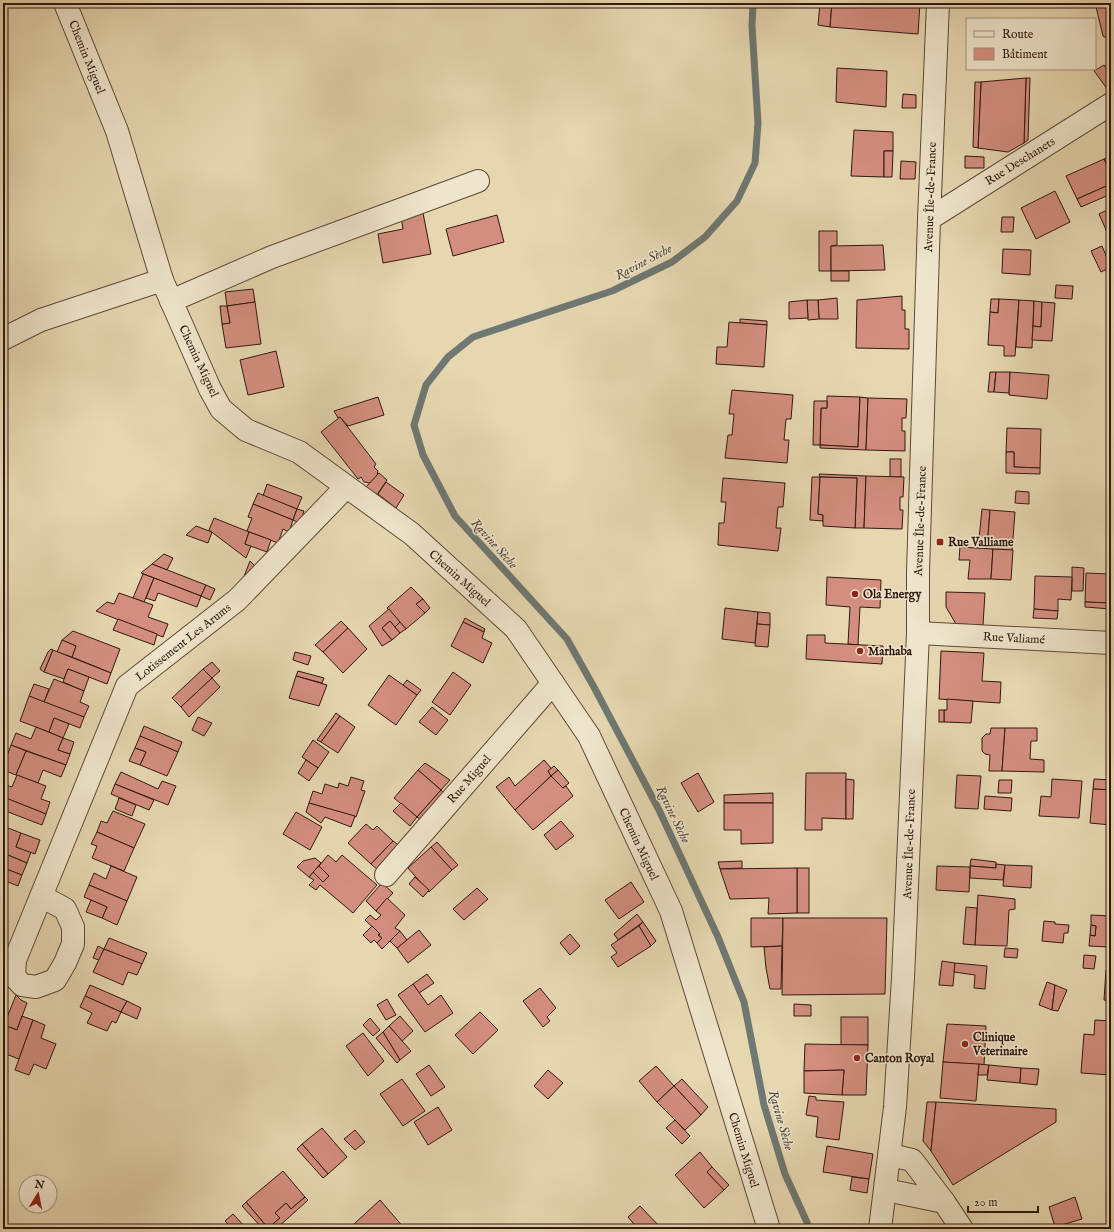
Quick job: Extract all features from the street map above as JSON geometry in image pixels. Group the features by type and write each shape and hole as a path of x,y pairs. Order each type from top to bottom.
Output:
{"street":[{"name":"Chemin Miguel","path":"65,3 117,132 162,280 210,389 221,409 246,430 299,452 412,534 516,629 589,736 671,911 769,1229"},
{"name":"Avenue Île-de-France","path":"880,1229 890,1155 904,978 918,633 918,572 929,219 938,3"},
{"name":"Rue Deschanets","path":"929,219 1111,104"},
{"path":"171,301 272,257 436,195 478,181"},
{"path":"3,339 41,320 162,280"},
{"name":"Lotissement Les Arums","path":"41,896 127,686 237,600 346,487"},
{"name":"Rue Valiamé","path":"918,633 1111,643"},
{"name":"Rue Miguel","path":"386,875 553,683"},
{"path":"890,1155 912,1160 944,1202 962,1229"},
{"path":"886,1190 944,1202"}],"building":[{"path":"820,3 832,3 830,27 818,25"},
{"path":"832,3 920,3 918,34 830,27"},
{"path":"1078,3 1092,3 1091,7"},
{"path":"1111,3 1110,40 1109,38 1103,36 1096,7"},
{"path":"1104,65 1111,75 1111,94 1094,71"},
{"path":"837,68 887,71 886,107 836,102"},
{"path":"1026,78 1030,78 1028,140 1024,143"},
{"path":"1026,78 1024,143 1008,152 978,148 981,82"},
{"path":"975,82 981,82 978,148 973,147"},
{"path":"903,94 916,95 916,108 902,108"},
{"path":"854,130 893,132 893,151 884,151 884,177 851,176"},
{"path":"884,151 893,151 892,177 884,177"},
{"path":"1111,155 1111,174 1104,159"},
{"path":"965,156 984,157 984,168 965,168"},
{"path":"1104,159 1111,174 1111,184 1077,199 1066,176"},
{"path":"901,161 916,162 915,179 900,179"},
{"path":"1111,184 1111,194 1081,207 1077,199"},
{"path":"1055,191 1070,222 1036,239 1021,208"},
{"path":"1111,208 1111,241 1099,214"},
{"path":"423,213 431,254 383,263 378,234 403,229 401,217"},
{"path":"497,215 504,242 453,256 446,229"},
{"path":"1002,217 1014,217 1013,232 1001,232"},
{"path":"819,231 837,231 837,245 831,246 831,271 819,271"},
{"path":"883,245 885,270 831,271 831,246"},
{"path":"1102,246 1111,267 1101,272 1091,251"},
{"path":"1003,249 1031,250 1030,275 1002,273"},
{"path":"831,271 849,271 849,281 831,281"},
{"path":"1056,285 1073,286 1072,299 1055,298"},
{"path":"253,289 255,302 227,306 225,292"},
{"path":"902,296 902,310 905,310 905,329 909,329 909,349 856,348 857,300"},
{"path":"837,298 838,319 819,319 818,300"},
{"path":"991,299 999,299 998,313 990,312"},
{"path":"999,299 1019,300 1015,356 1004,356 1004,346 988,345 990,312 998,313"},
{"path":"807,300 818,300 819,319 808,320"},
{"path":"807,300 808,318 789,319 789,302"},
{"path":"1019,300 1034,301 1032,348 1016,347"},
{"path":"1034,301 1042,302 1041,327 1033,326"},
{"path":"255,302 261,344 226,348 222,324 230,323 227,306"},
{"path":"1042,302 1055,303 1052,341 1032,340 1033,326 1041,327"},
{"path":"220,306 227,306 230,323 222,324"},
{"path":"740,319 767,321 767,325 740,323"},
{"path":"729,322 767,325 764,367 716,364 717,347 727,347"},
{"path":"276,351 284,387 248,395 240,360"},
{"path":"990,372 996,372 994,392 988,392"},
{"path":"996,372 1010,372 1009,393 994,392"},
{"path":"1010,372 1049,375 1047,399 1009,395"},
{"path":"732,390 793,395 791,419 786,419 784,440 789,440 787,463 725,458 728,435 732,435 734,414 729,414"},
{"path":"827,396 860,397 858,447 820,445 821,408 827,408"},
{"path":"378,397 384,415 348,426 340,417 338,418 334,411"},
{"path":"860,397 868,398 866,450 820,448 820,445 858,447"},
{"path":"868,398 907,399 906,418 902,418 902,431 905,431 905,451 866,450"},
{"path":"814,401 827,401 827,408 821,408 820,445 813,445"},
{"path":"340,417 376,464 374,467 378,471 377,476 370,483 364,482 361,477 358,479 321,432"},
{"path":"1007,428 1041,429 1040,468 1014,467 1014,452 1006,452"},
{"path":"1006,452 1014,452 1014,467 1040,468 1040,474 1006,473"},
{"path":"890,459 901,459 901,477 890,477"},
{"path":"379,473 387,480 376,496 365,488"},
{"path":"819,474 866,476 864,528 855,528 857,478 820,477"},
{"path":"866,476 904,477 903,497 900,497 900,510 903,510 902,529 864,528"},
{"path":"812,477 820,477 818,514 823,515 823,521 810,520"},
{"path":"820,477 857,478 855,528 823,526 823,515 818,514"},
{"path":"723,478 785,483 783,507 778,507 776,528 781,528 778,551 718,545 719,523 724,523 726,502 721,502"},
{"path":"386,482 404,495 396,508 378,494"},
{"path":"267,484 302,497 297,509 263,496"},
{"path":"1016,491 1029,492 1029,504 1015,503"},
{"path":"258,493 297,509 293,520 253,504"},
{"path":"253,504 293,520 289,532 283,529 278,543 247,531 252,518 248,517"},
{"path":"297,509 304,511 300,523 293,520"},
{"path":"982,509 990,510 987,549 978,549"},
{"path":"990,510 1015,512 1012,551 987,549"},
{"path":"214,518 249,532 245,544 251,546 246,558 209,530"},
{"path":"196,526 212,532 208,543 186,535"},
{"path":"249,532 271,540 267,552 245,544"},
{"path":"960,547 993,549 991,579 968,579 970,560 959,560"},
{"path":"993,549 1013,550 1011,580 991,579"},
{"path":"164,554 173,558 167,570 152,564"},
{"path":"250,561 256,567 241,584"},
{"path":"152,564 206,585 201,596 141,573"},
{"path":"1072,567 1084,568 1083,591 1072,591"},
{"path":"1086,573 1111,574 1111,603 1085,602"},
{"path":"143,574 154,578 144,602 133,598"},
{"path":"1035,576 1072,577 1071,600 1058,599 1058,611 1034,609"},
{"path":"827,577 881,580 880,608 860,607 858,645 848,644 850,607 826,605"},
{"path":"154,578 201,596 197,607 158,593 155,601 146,598"},
{"path":"206,585 215,589 210,600 201,596"},
{"path":"411,587 423,599 416,604 425,613 406,629 387,608"},
{"path":"946,592 985,593 983,625 956,624 946,607"},
{"path":"119,593 153,605 148,617 168,624 163,637 96,611 107,602 114,604"},
{"path":"423,599 430,608 425,613 416,604"},
{"path":"1085,602 1111,603 1111,609 1085,607"},
{"path":"725,608 758,612 755,643 722,639"},
{"path":"389,609 400,622 395,627 390,621 382,628 392,640 382,646 369,626"},
{"path":"1034,609 1058,611 1057,619 1033,618"},
{"path":"758,612 770,613 770,625 757,624"},
{"path":"465,618 485,629 484,632 463,622"},
{"path":"118,619 157,634 154,645 113,630"},
{"path":"341,621 348,628 323,652 315,645"},
{"path":"390,621 400,633 392,640 382,628"},
{"path":"400,622 406,629 400,633 395,627"},
{"path":"463,622 484,632 482,638 492,643 483,663 451,646"},
{"path":"757,624 770,625 768,647 755,646"},
{"path":"348,628 367,649 343,673 323,652"},
{"path":"73,631 120,649 111,673 72,657 76,646 62,640"},
{"path":"807,635 825,635 825,643 883,646 882,664 806,659"},
{"path":"62,640 76,646 72,657 57,652"},
{"path":"51,649 53,650 44,672 40,669"},
{"path":"53,650 111,673 107,684 68,669 64,679 44,672"},
{"path":"941,651 984,653 982,681 1001,682 1000,703 939,699"},
{"path":"295,652 311,656 308,665 293,660"},
{"path":"212,662 220,671 212,678 203,669"},
{"path":"68,669 89,677 84,691 63,682"},
{"path":"203,669 212,678 181,707 172,698"},
{"path":"298,671 324,678 322,683 296,676"},
{"path":"453,672 471,685 450,715 432,702"},
{"path":"389,675 417,695 396,725 368,705"},
{"path":"296,676 327,685 319,706 289,698"},
{"path":"212,678 220,687 189,717 181,707"},
{"path":"54,679 84,691 80,702 89,706 84,717 44,702"},
{"path":"407,680 421,690 417,695 403,685"},
{"path":"34,684 49,689 44,702 29,696"},
{"path":"29,696 84,717 80,728 54,718 49,732 20,721"},
{"path":"947,699 973,701 971,723 944,722 944,710 947,710"},
{"path":"432,707 448,720 436,735 419,722"},
{"path":"939,710 944,710 944,722 939,722"},
{"path":"336,713 340,716 321,742 317,740"},
{"path":"340,716 355,727 338,753 321,742"},
{"path":"198,717 212,723 204,736 192,730"},
{"path":"54,718 69,724 63,738 49,732"},
{"path":"144,726 182,742 178,752 140,736"},
{"path":"36,727 63,738 58,750 70,754 66,765 11,745 16,733 31,739"},
{"path":"991,728 1005,728 1002,771 989,771 990,755 985,754 982,751 982,738 986,734 990,734"},
{"path":"1005,728 1037,728 1037,741 1031,741 1030,759 1044,760 1044,772 1002,771"},
{"path":"140,736 178,752 167,776 140,765 146,752 135,748"},
{"path":"63,738 74,742 70,754 58,750"},
{"path":"313,740 329,752 318,768 302,757"},
{"path":"11,745 26,751 16,775 3,770"},
{"path":"135,748 146,752 140,765 129,761"},
{"path":"26,751 66,765 61,777 43,770 38,783 16,775"},
{"path":"306,760 318,768 309,781 298,773"},
{"path":"544,760 551,768 548,771 551,776 515,810 496,787 509,777 515,786"},
{"path":"425,763 450,780 441,790 418,770"},
{"path":"554,766 558,770 551,776 548,771"},
{"path":"418,770 441,790 417,817 394,798"},
{"path":"558,770 569,783 563,788 551,776"},
{"path":"121,772 158,789 162,781 176,786 168,805 115,784"},
{"path":"698,773 714,802 698,812 681,783"},
{"path":"806,773 846,773 846,819 822,818 822,830 805,830"},
{"path":"17,775 46,786 41,799 50,802 46,814 3,797 3,784 12,787"},
{"path":"957,775 981,776 978,809 955,808"},
{"path":"551,776 563,788 566,786 573,796 533,830 515,810"},
{"path":"351,777 364,781 361,790 365,791 356,817 309,803 313,791 322,794 325,784 338,788 339,783 348,786"},
{"path":"846,779 854,780 853,819 846,819"},
{"path":"1052,779 1082,781 1079,818 1039,816 1041,796 1051,797"},
{"path":"1094,779 1111,780 1111,790 1093,789"},
{"path":"999,780 1012,780 1011,793 998,793"},
{"path":"115,784 154,800 149,810 111,794"},
{"path":"1093,789 1111,790 1111,825 1090,823"},
{"path":"441,790 448,797 425,823 417,817"},
{"path":"773,793 773,803 724,803 724,795"},
{"path":"985,796 1012,798 1011,811 984,809"},
{"path":"6,798 46,814 42,825 3,810"},
{"path":"119,798 136,805 132,816 115,809"},
{"path":"309,803 355,816 351,827 325,817 321,823 306,812"},
{"path":"401,803 417,817 410,826 393,811"},
{"path":"724,803 773,803 773,843 741,844 741,830 724,830"},
{"path":"113,811 145,824 134,848 97,832 101,821 107,823"},
{"path":"296,812 322,827 310,850 283,834"},
{"path":"561,821 574,836 556,850 544,835"},
{"path":"366,824 373,830 377,826 393,841 371,864 348,843"},
{"path":"3,826 21,833 16,847 31,852 27,863 3,853"},
{"path":"97,832 134,848 124,871 92,858 97,846 91,844"},
{"path":"21,833 40,840 35,854 16,847"},
{"path":"393,841 401,847 379,871 371,864"},
{"path":"437,842 458,865 452,870 431,847"},
{"path":"431,847 452,870 429,892 408,868"},
{"path":"3,853 27,863 22,875 6,869 3,878"},
{"path":"328,855 336,862 342,855 377,885 353,913 320,885 316,890 309,885 314,880 309,877 313,872 323,882 329,876 319,866"},
{"path":"315,858 321,863 309,877 297,867 303,861"},
{"path":"971,859 996,862 996,868 970,866"},
{"path":"742,861 742,868 720,869 718,862"},
{"path":"996,864 1005,865 1003,880 970,878 970,866 996,868"},
{"path":"1005,865 1032,866 1031,888 1003,886"},
{"path":"111,866 137,877 127,901 89,885 94,873 106,879"},
{"path":"319,866 329,876 323,882 313,872"},
{"path":"937,866 970,867 969,892 936,890"},
{"path":"797,868 809,868 809,913 797,913"},
{"path":"797,868 797,913 768,914 769,898 730,899 720,869"},
{"path":"6,869 22,875 18,886 3,880"},
{"path":"415,877 429,890 423,897 409,884"},
{"path":"631,882 644,902 619,919 605,900"},
{"path":"382,883 393,893 376,911 366,901"},
{"path":"89,885 127,901 117,925 102,918 107,907 84,897"},
{"path":"477,888 488,899 464,920 453,909"},
{"path":"978,895 1015,899 1015,909 1009,910 1007,946 975,945"},
{"path":"387,898 405,915 395,928 400,931 382,949 377,943 382,938 378,935 380,934 365,920 370,915 376,920 381,915 376,911"},
{"path":"91,900 107,907 102,918 86,912"},
{"path":"966,907 977,908 975,945 963,944"},
{"path":"637,914 643,922 618,940 614,934"},
{"path":"1091,915 1110,916 1109,925 1111,925 1111,947 1089,946 1090,935 1095,936 1096,926 1091,925"},
{"path":"751,918 783,918 782,946 751,947"},
{"path":"783,918 887,918 885,994 782,995"},
{"path":"1044,921 1055,922 1055,924 1069,925 1068,933 1064,933 1063,943 1042,941"},
{"path":"643,922 656,941 651,946 639,926"},
{"path":"1091,925 1096,926 1095,936 1090,935"},
{"path":"372,926 382,938 377,943 374,940 371,943 363,935"},
{"path":"639,926 651,946 618,967 611,957 617,953 611,945"},
{"path":"419,930 431,945 408,963 397,948"},
{"path":"400,931 407,940 397,948 390,941"},
{"path":"570,934 580,946 570,955 560,943"},
{"path":"109,938 147,953 142,964 104,949"},
{"path":"98,946 104,949 99,960 93,958"},
{"path":"782,946 781,989 770,989 764,947"},
{"path":"1005,948 1018,949 1017,958 1004,957"},
{"path":"104,949 142,964 137,975 128,972 123,985 93,972"},
{"path":"1084,955 1096,956 1094,969 1083,968"},
{"path":"942,961 955,963 953,986 939,985"},
{"path":"955,963 987,966 985,989 974,988 975,975 954,972"},
{"path":"1106,970 1111,970 1111,1001 1104,1000"},
{"path":"427,974 434,983 419,993 413,984"},
{"path":"1047,982 1055,985 1052,1010 1039,1005"},
{"path":"413,984 428,1005 441,995 453,1013 425,1032 398,995"},
{"path":"90,985 127,1001 121,1012 85,996"},
{"path":"1055,985 1067,990 1058,1011 1052,1010"},
{"path":"540,988 556,1008 547,1017 550,1021 543,1027 523,1001"},
{"path":"16,995 27,1003 17,1030 4,1025"},
{"path":"85,996 121,1012 116,1023 112,1021 107,1031 87,1023 92,1013 80,1007"},
{"path":"387,999 396,1015 386,1020 377,1005"},
{"path":"127,1001 141,1008 137,1019 121,1012"},
{"path":"794,1004 811,1005 811,1016 794,1016"},
{"path":"480,1012 498,1030 473,1054 455,1035"},
{"path":"22,1016 33,1020 19,1059 3,1053 3,1028 4,1025 17,1030"},
{"path":"400,1016 413,1031 402,1041 389,1026"},
{"path":"841,1017 868,1017 868,1045 841,1045"},
{"path":"370,1018 380,1030 373,1036 363,1025"},
{"path":"33,1020 45,1025 41,1038 56,1044 46,1069 34,1064 29,1075 15,1070"},
{"path":"1095,1020 1111,1021 1111,1075 1081,1073 1084,1034 1094,1035"},
{"name":"Clinique Veterinaire","path":"947,1024 986,1026 984,1065 943,1062"},
{"path":"389,1026 411,1051 400,1060 383,1032"},
{"path":"383,1032 400,1060 397,1063 376,1038"},
{"path":"363,1033 384,1061 368,1076 346,1046"},
{"path":"805,1044 868,1045 866,1095 842,1095 844,1070 804,1071"},
{"path":"943,1062 979,1064 976,1101 940,1098"},
{"path":"979,1064 989,1065 987,1075 978,1075"},
{"path":"429,1065 445,1087 431,1096 416,1074"},
{"path":"989,1065 1021,1068 1020,1083 987,1080"},
{"path":"656,1066 674,1086 657,1102 639,1081"},
{"path":"1021,1068 1039,1069 1037,1085 1020,1083"},
{"path":"548,1070 563,1083 548,1099 534,1086"},
{"path":"844,1070 842,1095 804,1093 804,1071"},
{"path":"402,1079 425,1111 403,1126 380,1094"},
{"path":"682,1079 708,1107 701,1115 674,1086"},
{"path":"674,1086 701,1115 685,1130 657,1102"},
{"path":"809,1096 816,1097 816,1100 844,1102 839,1140 816,1137 818,1117 806,1115"},
{"path":"927,1102 936,1102 931,1151 923,1141"},
{"path":"936,1102 1056,1109 1056,1122 953,1185 931,1151"},
{"path":"438,1107 452,1130 428,1145 414,1122"},
{"path":"675,1120 690,1136 682,1144 666,1128"},
{"path":"322,1128 347,1157 328,1174 302,1144"},
{"path":"355,1130 365,1142 355,1150 344,1139"},
{"path":"302,1144 328,1174 323,1178 297,1149"},
{"path":"827,1146 873,1154 869,1179 823,1172"},
{"path":"700,1152 712,1167 707,1172 724,1190 704,1208 675,1175"},
{"path":"712,1167 729,1185 724,1190 707,1172"},
{"path":"283,1171 305,1197 291,1209 286,1203 275,1213 280,1218 268,1228 246,1202"},
{"path":"852,1177 869,1179 867,1193 850,1190"},
{"path":"305,1197 308,1200 276,1229 263,1229 242,1206 246,1202 268,1228 280,1218 275,1213 286,1203 291,1209"},
{"path":"1075,1197 1082,1219 1055,1227 1049,1207"},
{"path":"380,1200 405,1229 357,1229 353,1225"},
{"path":"640,1206 662,1229 638,1229 628,1217"},
{"path":"233,1214 246,1228 245,1229 233,1229 225,1221"},
{"path":"846,1225 858,1226 858,1229 845,1229"}],"waterway":[{"name":"Ravine Sèche","path":"753,3 752,26 758,123 755,163 737,201 705,237 672,262 612,291 473,337 448,357 426,385 414,425 423,455 455,516 567,639 659,810 718,937 744,1002 764,1105 785,1174 810,1229"}],"place":[{"name":"Rue Valliame","path":"940,542"},
{"name":"Ola Energy","path":"855,594"},
{"name":"Marhaba","path":"860,651"},
{"name":"Clinique Veterinaire","path":"965,1044"},
{"name":"Canton Royal","path":"857,1058"}]}
